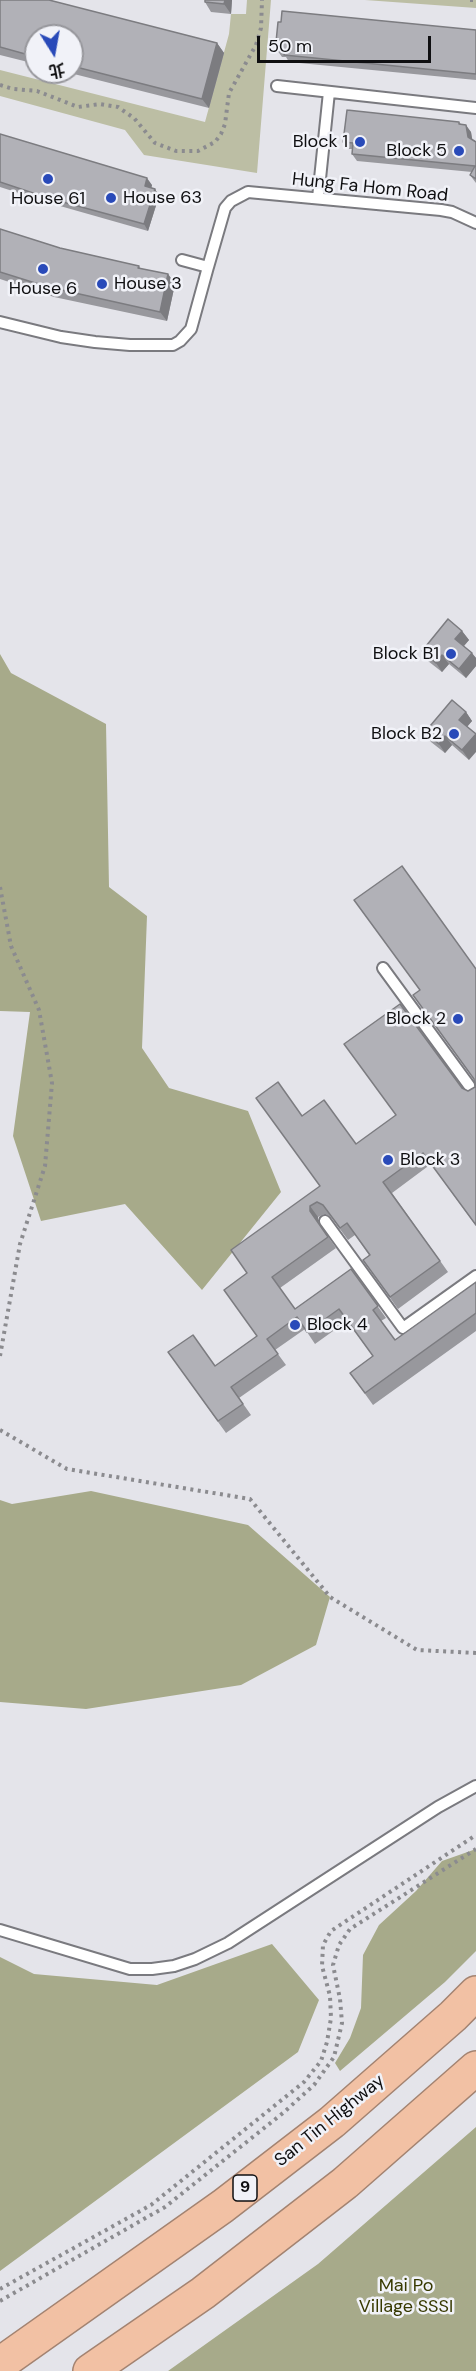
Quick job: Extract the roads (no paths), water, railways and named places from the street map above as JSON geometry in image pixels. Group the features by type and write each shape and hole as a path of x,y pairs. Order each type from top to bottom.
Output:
{"highway":[{"name":"San Tin Highway","path":"0,2364 223,2206 332,2122 476,1993"},
{"path":"90,2371 203,2293 345,2182 476,2068"}],"lane":[{"path":"277,87 476,108"},
{"path":"318,198 329,92"},
{"name":"Hung Fa Hom Road","path":"208,267 225,208 239,195 258,192 441,210 452,212 476,224"},
{"path":"0,322 61,337 95,342 173,345 191,329 208,267 182,260"},
{"path":"383,968 476,1095"},
{"path":"325,1221 403,1328 476,1276"},
{"path":"0,1930 130,1969 174,1966 228,1943 438,1807 476,1786"}],"place":[{"name":"Block 1","path":"360,142"},
{"name":"Block 5","path":"459,151"},
{"name":"House 61","path":"48,179"},
{"name":"House 63","path":"111,198"},
{"name":"House 6","path":"43,269"},
{"name":"House 3","path":"102,284"},
{"name":"Block B1","path":"451,654"},
{"name":"Block B2","path":"454,734"},
{"name":"Block 2","path":"458,1019"},
{"name":"Block 3","path":"388,1160"},
{"name":"Block 4","path":"295,1325"}],"park label":[{"name":"Mai Po Village SSSI","path":"406,2296"}]}
